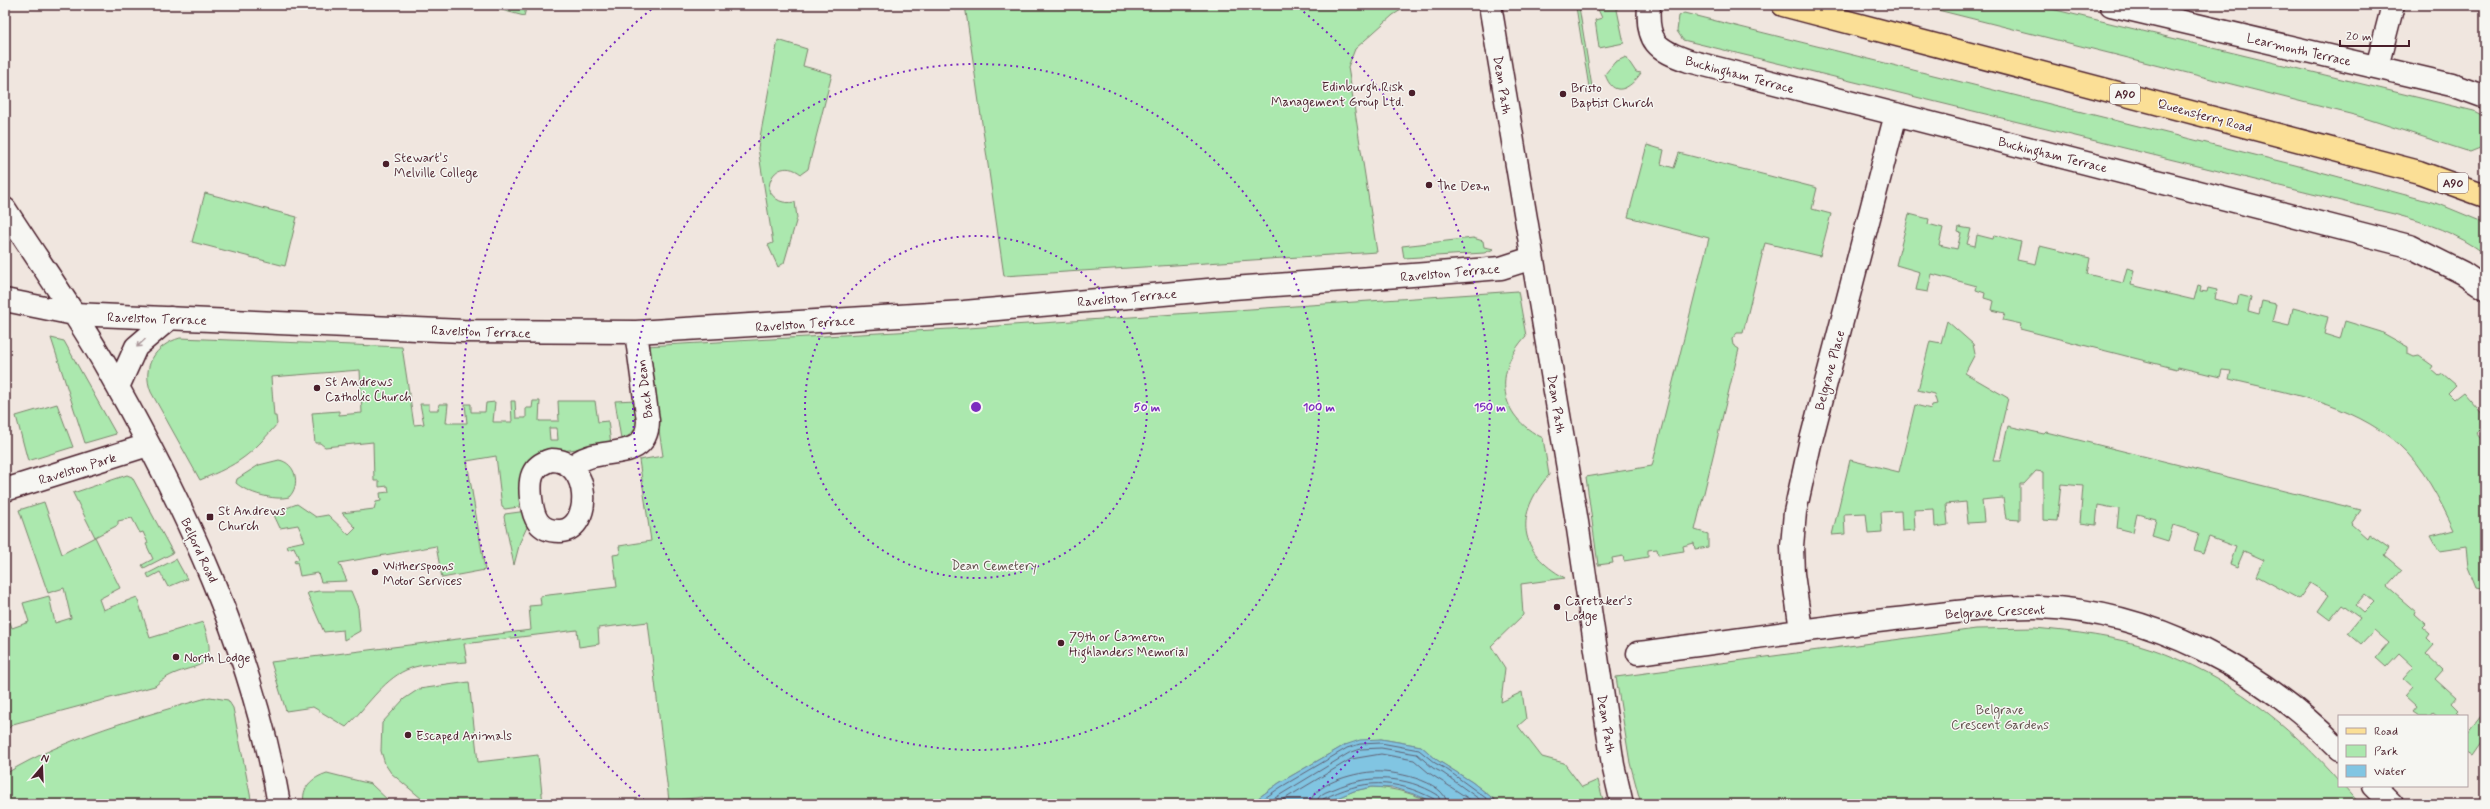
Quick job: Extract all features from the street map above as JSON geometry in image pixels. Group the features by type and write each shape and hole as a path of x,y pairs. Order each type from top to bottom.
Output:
{"main road":[{"name":"Queensferry Road","path":"1783,5 1830,11 2419,172 2485,196"}],"street":[{"name":"Dean Path","path":"1490,5 1575,514 1613,766 1622,804"},
{"name":"Buckingham Terrace","path":"1649,5 1650,31 1657,46 1667,53 1689,61 2409,246 2463,273 2485,288"},
{"name":"Learmonth Terrace","path":"2111,5 2452,86 2485,97"},
{"path":"2377,68 2393,5"},
{"name":"Belgrave Place","path":"1801,630 1792,560 1798,497 1810,444 1896,114"},
{"name":"Belford Road","path":"6,218 74,314 118,387 210,569 227,613 260,713 279,804"},
{"name":"Ravelston Terrace","path":"5,300 74,314 463,331 636,332 956,312 1219,289 1501,268 1532,258"},
{"path":"118,387 136,347 170,318"},
{"name":"Back Dean","path":"573,467 588,457 630,450 642,441 646,435 648,421 636,332"},
{"name":"Ravelston Park","path":"5,490 148,445"},
{"name":"Belgrave Crescent","path":"1638,653 1801,630 2015,608 2058,608 2131,621 2180,639 2232,665 2261,682 2310,721 2338,748"},
{"path":"2375,787 2392,804"}],"green space":[{"path":"483,5 527,5 524,16"},
{"path":"965,5 1409,5 1393,15 1355,49 1348,67 1377,252 1004,276"},
{"path":"1596,5 1616,5 1624,43 1599,48 1595,20 1602,18"},
{"path":"1918,5 2035,5 2474,111 2485,117 2485,146 2470,152 2358,116"},
{"path":"1576,7 1579,7 1592,87 1589,87"},
{"path":"1684,13 2295,165 2439,204 2485,223 2485,254 2453,234 2394,214 1683,40 1677,31 1679,16"},
{"path":"778,40 807,49 803,66 832,74 808,169 801,174 790,169 779,170 772,177 770,183 769,190 774,197 787,203 795,202 797,218 784,263 778,267 768,245 773,243 758,148"},
{"path":"1626,57 1636,72 1641,73 1637,79 1627,87 1617,89 1612,87 1608,82 1605,74 1615,62"},
{"path":"1647,145 1664,150 1661,164 1674,168 1679,153 1817,188 1812,209 1831,214 1820,256 1765,243 1743,333 1737,333 1732,339 1733,345 1739,349 1695,530 1708,534 1708,547 1695,549 1694,543 1683,546 1684,551 1658,555 1657,549 1648,550 1648,557 1624,561 1623,556 1612,558 1613,563 1598,565 1586,477 1652,466 1709,238 1628,217"},
{"path":"205,193 297,217 285,266 192,242"},
{"path":"1909,214 1929,219 1928,224 1943,228 1939,245 1957,249 1961,233 1958,232 1959,227 1971,229 1967,244 1975,246 1977,235 1993,239 1994,235 2021,242 2017,260 2036,264 2040,246 2090,258 2087,274 2123,283 2127,268 2134,270 2131,285 2194,300 2198,285 2201,286 2200,291 2207,292 2208,288 2217,290 2215,299 2237,305 2239,295 2251,298 2248,311 2259,314 2262,301 2276,304 2272,322 2289,326 2293,308 2328,317 2324,334 2340,339 2345,321 2381,332 2408,347 2408,354 2414,357 2419,356 2433,366 2431,369 2439,376 2443,374 2456,385 2448,393 2454,399 2463,392 2485,417 2485,427 2476,433 2481,439 2485,436 2485,589 2476,587 2468,567 2466,547 2439,551 2431,536 2454,530 2449,519 2437,495 2415,462 2398,444 2380,430 2339,409 2318,401 2229,379 2231,371 2222,370 2220,377 2178,367 2177,369 2020,329 2021,324 2003,320 2005,313 1992,310 1994,301 1984,298 1985,293 1976,290 1977,286 1932,274 1928,292 1916,290 1920,272 1896,265"},
{"path":"1473,238 1483,241 1484,247 1494,249 1484,253 1404,258 1402,246"},
{"name":"Dean Cemetery","path":"1518,291 1526,336 1515,350 1508,364 1505,378 1505,392 1509,406 1517,418 1528,429 1543,438 1549,475 1530,504 1526,518 1526,532 1530,545 1538,557 1549,568 1565,578 1521,584 1523,615 1491,646 1505,668 1501,702 1522,692 1526,719 1518,726 1542,757 1564,763 1582,787 1598,780 1604,804 1500,804 1472,782 1437,760 1421,746 1381,739 1345,745 1279,783 1250,804 704,804 703,797 669,801 648,622 598,628 599,644 579,647 577,630 464,644 467,662 428,664 406,670 397,675 381,688 346,727 313,707 286,711 271,662 531,630 529,606 541,605 540,596 617,587 613,555 620,554 619,546 651,541 639,460 663,456 646,346 968,328"},
{"path":"1947,321 1973,344 1975,354 1965,373 2008,398 1993,461 2000,461 2008,426 2044,434 2046,432 2361,510 2351,524 2367,538 2369,534 2389,548 2384,555 2402,570 2387,587 2416,612 2415,615 2425,624 2422,627 2430,634 2427,638 2434,645 2426,654 2443,670 2435,679 2456,698 2452,703 2459,710 2457,712 2460,715 2437,715 2433,712 2431,715 2416,715 2412,712 2416,707 2404,696 2412,687 2403,679 2414,667 2399,653 2386,667 2376,658 2389,643 2374,630 2361,644 2348,633 2360,618 2342,605 2330,620 2318,611 2329,595 2310,583 2299,599 2257,576 2264,560 2244,551 2237,567 2230,564 2236,547 2209,537 2203,553 2194,550 2199,533 2173,525 2168,541 2152,536 2156,519 2137,514 2133,532 2117,528 2119,509 2098,505 2096,525 2080,523 2083,486 2061,484 2057,521 2043,520 2043,472 2036,471 2024,484 2020,484 2020,520 2006,519 2003,498 1982,500 1984,522 1968,523 1966,502 1946,504 1948,525 1935,527 1934,509 1914,510 1915,530 1902,531 1901,511 1881,512 1882,532 1868,533 1866,513 1844,514 1845,534 1832,535 1850,460 1899,472 1915,405 1931,409 1932,405 1937,404 1934,394 1918,390 1930,341 1941,343","holes":["2365,594 2374,602 2363,613 2355,606"]},
{"path":"51,338 64,341 116,434 85,443"},
{"path":"180,338 402,347 414,425 424,424 420,404 429,404 429,410 438,410 439,404 448,404 446,423 467,423 465,404 471,404 471,412 485,412 486,403 495,402 493,422 512,422 511,401 515,401 516,418 526,418 526,408 532,408 533,401 540,401 539,421 559,421 558,401 595,401 598,422 608,421 611,444 549,453 526,506 505,509 502,507 496,456 467,461 485,570 442,578 436,546 339,563 347,581 321,582 318,573 300,576 297,562 295,563 294,561 299,559 294,547 288,549 287,545 305,541 298,525 280,528 273,513 297,504 316,517 328,515 349,535 356,528 342,513 374,509 376,502 381,501 380,493 389,492 388,486 379,487 379,481 374,481 373,442 325,447 320,443 315,443 312,413 339,411 339,415 362,413 360,370 271,377 274,416 276,416 277,424 251,452 243,458 225,469 200,480 151,392 148,383 149,366 152,358 171,341","holes":["549,428 557,428 558,440 550,440"]},
{"path":"636,400 637,424 632,433 621,439 615,401"},
{"path":"57,404 73,447 28,461 16,416"},
{"path":"279,460 289,465 295,475 295,487 289,497 276,498 261,495 247,490 236,483 237,479 259,465"},
{"path":"127,475 132,477 173,553 144,568 142,565 153,559 146,544 148,543 143,532 140,533 132,518 118,521 118,525 95,537 73,493"},
{"path":"44,502 62,554 95,537 120,588 99,599 103,610 137,597 150,638 203,622 208,641 209,653 205,661 199,665 167,677 155,686 13,724 5,732 5,617 8,616 12,628 29,622 23,603 49,596 55,623 71,618 64,588 48,593 19,510"},
{"path":"527,511 529,523 520,542 514,565 504,517 505,514"},
{"path":"176,559 187,579 168,587 160,572 149,578 147,574"},
{"path":"319,591 351,591 358,608 360,631 344,640 343,630 324,632 307,593"},
{"name":"Belgrave Crescent Gardens","path":"2035,628 2080,633 2123,641 2152,649 2179,659 2230,686 2277,720 2299,739 2338,780 2338,787 2345,787 2360,804 1641,804 1630,763 1616,677 1976,629"},
{"path":"469,682 478,762 538,755 543,804 428,804 391,773 385,764 381,751 382,723 404,699 419,689"},
{"path":"210,697 228,700 233,708 252,804 5,804 5,774 29,761 79,738 131,720"},
{"path":"2481,716 2485,727 2485,745 2481,743 2472,756 2468,754 2468,733"},
{"path":"327,773 371,784 392,804 304,804 304,793 306,788 312,781"},
{"path":"1372,787 1405,792 1436,804 1322,804 1354,791"}],"water":[{"path":"1381,739 1421,746 1437,760 1472,782 1500,804 1436,804 1417,795 1394,788 1372,787 1354,791 1322,804 1250,804 1279,783 1345,745 1360,740"}],"place":[{"name":"Edinburgh Risk Management Group Ltd.","path":"1412,93"},
{"name":"Bristo Baptist Church","path":"1563,94"},
{"name":"Stewart's Melville College","path":"386,164"},
{"name":"The Dean","path":"1429,185"},
{"name":"St Andrews Catholic Church","path":"317,388"},
{"name":"St Andrews Church","path":"210,517"},
{"name":"Witherspoons Motor Services","path":"375,572"},
{"name":"Caretaker's Lodge","path":"1557,607"},
{"name":"79th or Cameron Highlanders Memorial","path":"1061,643"},
{"name":"North Lodge","path":"176,657"},
{"name":"Escaped Animals","path":"408,735"}]}
